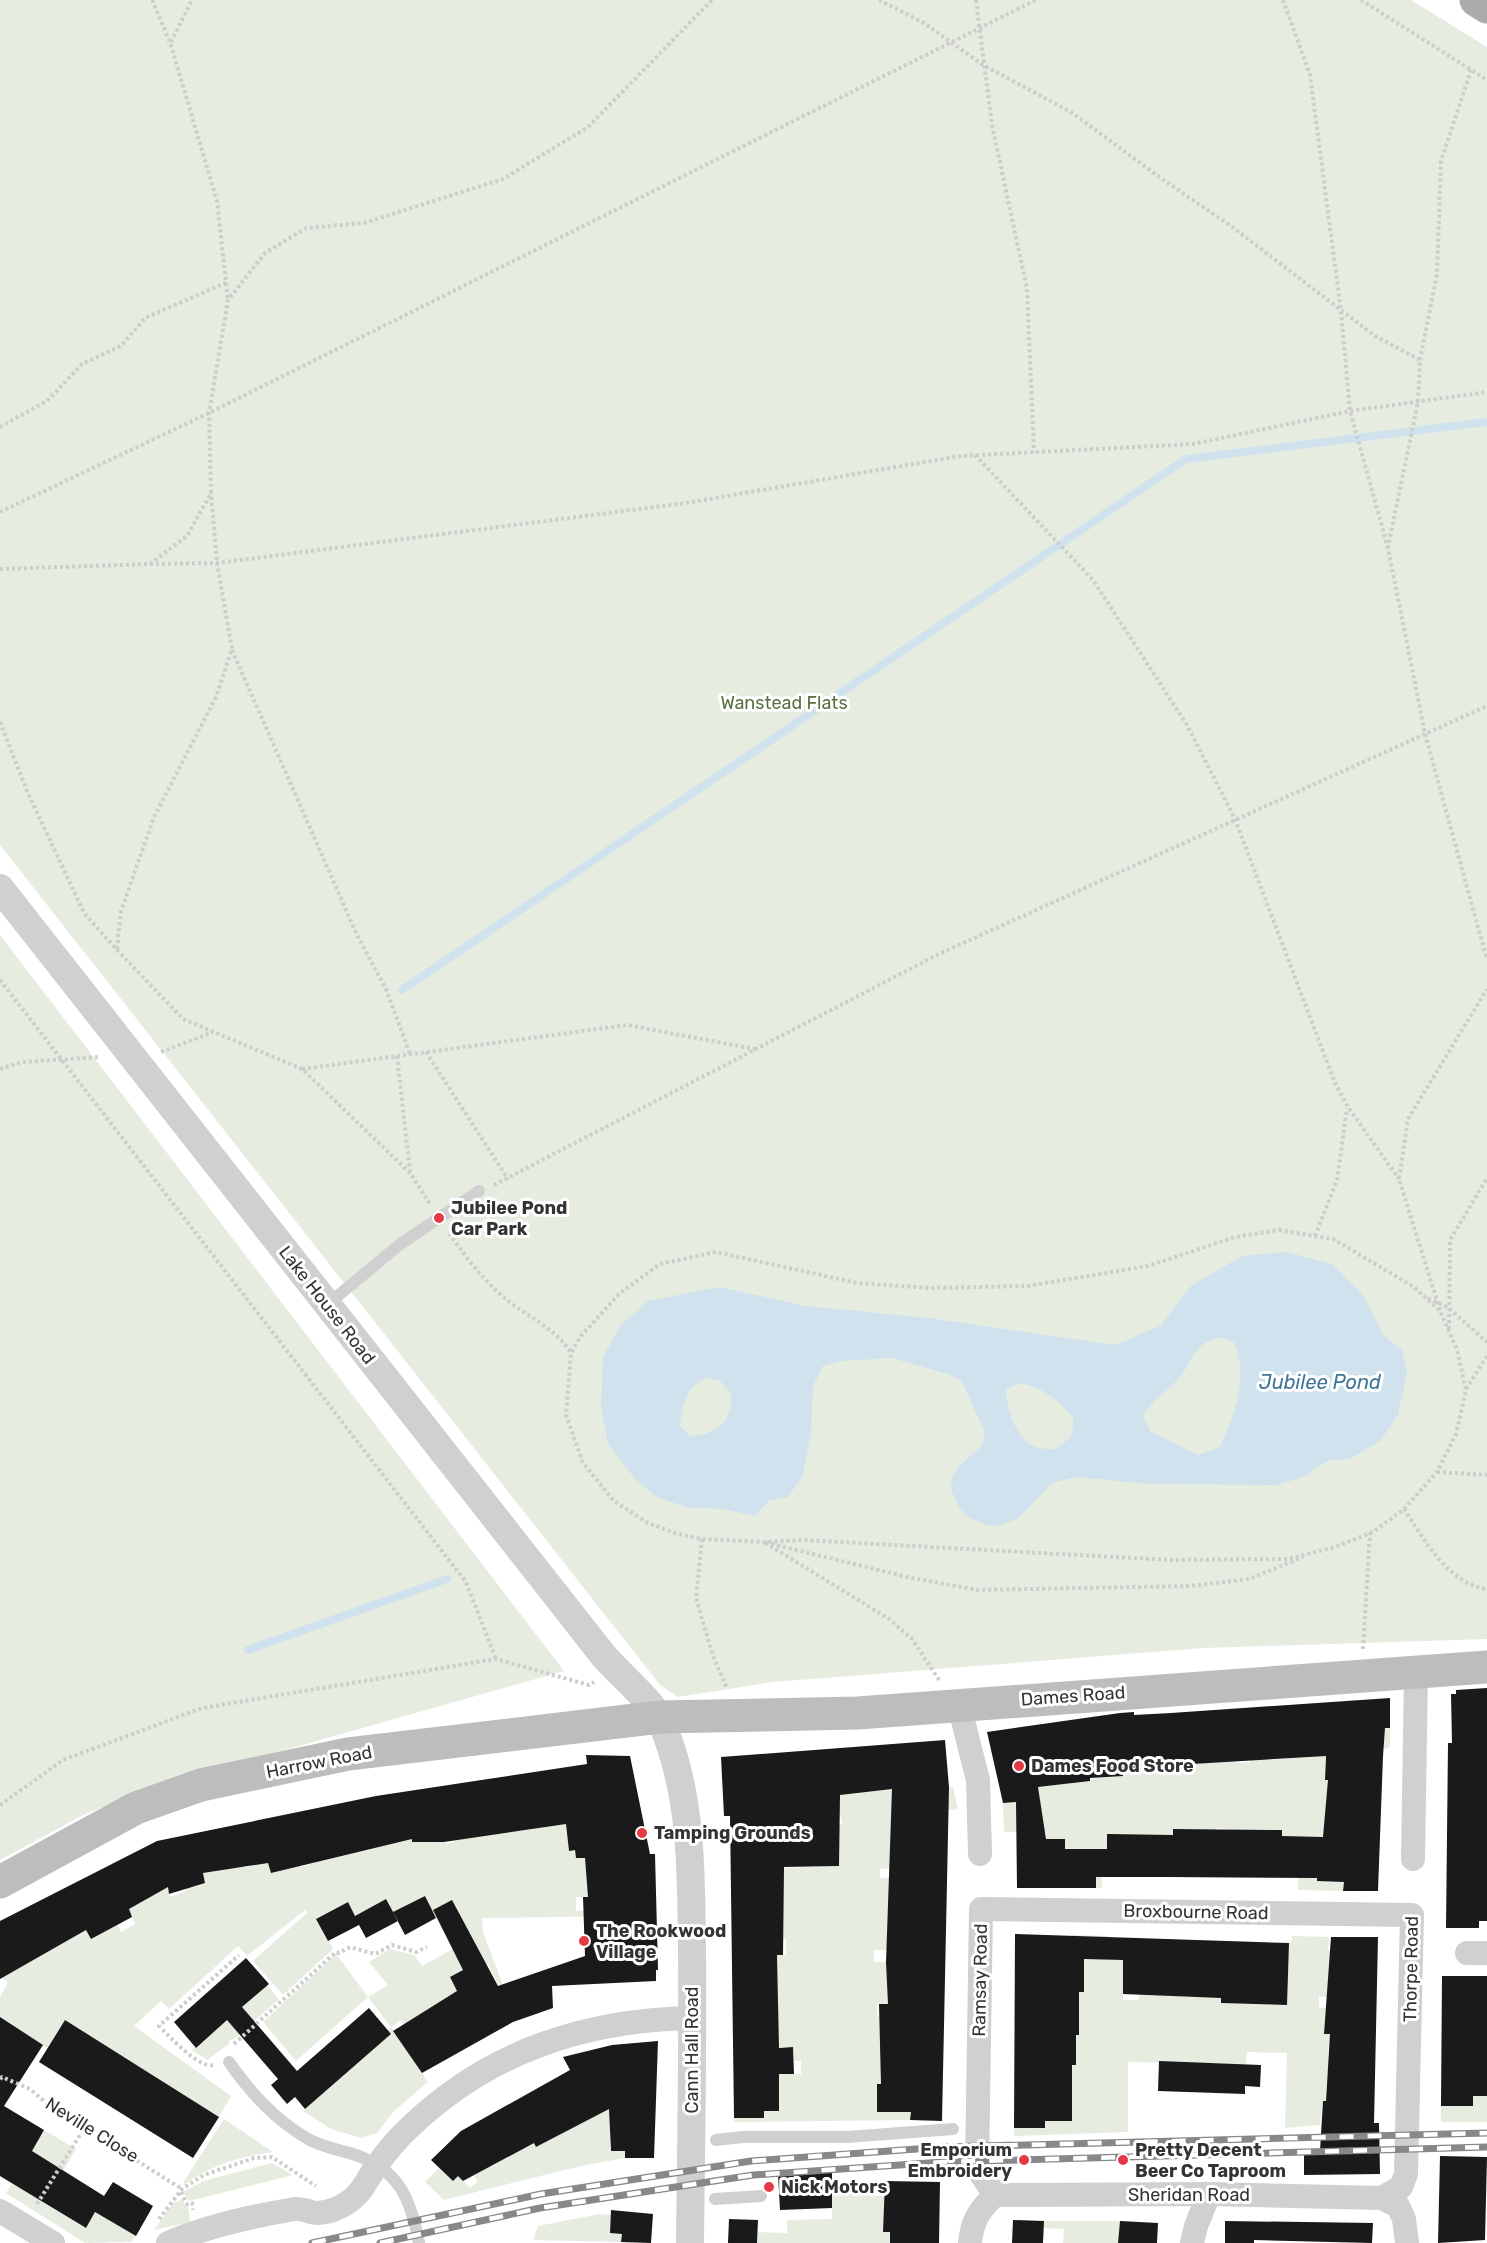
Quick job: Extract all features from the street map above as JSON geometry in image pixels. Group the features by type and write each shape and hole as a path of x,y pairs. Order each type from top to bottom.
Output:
{"main road":[{"path":"1476,0 1487,7"},
{"name":"Dames Road","path":"660,1717 858,1713 950,1695 1487,1667"},
{"name":"Harrow Road","path":"0,1882 136,1808 201,1785 348,1754 660,1717"}],"street":[{"name":"Lake House Road","path":"0,888 603,1655 660,1717"},
{"path":"1413,1859 1416,1672"},
{"path":"950,1695 978,1780 980,1854"},
{"name":"Cann Hall Road","path":"660,1717 681,1778 690,1860 693,2018 690,2243"},
{"name":"Broxbourne Road","path":"981,1909 1412,1915"},
{"name":"Ramsay Road","path":"981,1909 977,2168 995,2195"},
{"name":"Thorpe Road","path":"1382,2198 1401,2187 1406,2174 1412,1915"},
{"path":"162,2233 191,2233 301,2208 317,2213 344,2204 360,2192 377,2165 410,2127 452,2092 509,2059 566,2035 629,2022 693,2018"},
{"path":"1192,2243 1209,2194"},
{"name":"Sheridan Road","path":"995,2195 1209,2194 1382,2198"},
{"path":"970,2243 972,2227 978,2211 995,2195"},
{"path":"1382,2198 1398,2206 1404,2219 1407,2243"},
{"path":"0,2211 53,2243"}],"lane":[{"path":"327,1305 399,1245 479,1191"},
{"path":"229,2062 252,2093 290,2127 310,2140 377,2165 397,2179 413,2213 419,2243"},
{"path":"716,2140 743,2137 847,2137 952,2129"},
{"path":"715,2199 761,2196"}],"path":[{"path":"152,0 170,42 217,201 228,282 228,300 209,413 217,563 232,649 357,935 386,989 410,1054"},
{"path":"170,42 192,0"},
{"path":"228,300 265,253 306,228 364,223 503,179 588,127 712,0"},
{"path":"879,0 924,23 983,65 1071,112 1231,226 1375,336 1420,360"},
{"path":"976,0 992,125 1027,289 1034,452"},
{"path":"0,512 209,413 1036,0"},
{"path":"1283,0 1310,75 1341,311 1350,411 1388,548 1425,734 1487,960"},
{"path":"1361,0 1487,80"},
{"path":"1388,548 1418,402 1420,360 1437,274 1441,161 1471,70"},
{"path":"0,427 47,401 82,364 121,346 145,318 228,282"},
{"path":"0,570 217,563 686,503 975,455 1193,444 1350,411 1487,392"},
{"path":"975,455 1093,580 1187,725 1235,819 1335,1083 1348,1107 1399,1179 1440,1311 1457,1350 1466,1390"},
{"path":"150,564 187,536 212,493"},
{"path":"117,950 121,911 154,817 216,697 232,649"},
{"path":"479,1191 508,1179 939,954 1487,706"},
{"path":"0,722 27,791 84,913 117,950 183,1019 302,1069 410,1173 421,1191"},
{"path":"0,980 466,1582 496,1659"},
{"path":"1399,1179 1408,1119 1487,989"},
{"path":"302,1069 627,1025 755,1049"},
{"path":"426,1052 508,1179"},
{"path":"397,1056 410,1173"},
{"path":"1315,1236 1337,1180 1348,1107"},
{"path":"1449,1330 1450,1240 1487,1178"},
{"path":"1440,1311 1425,1297 1378,1264 1333,1239 1279,1230 1235,1238 1148,1266 1027,1286 930,1288 857,1283 716,1252 660,1264 620,1293 581,1336 571,1353 566,1414 583,1463 614,1501 648,1524 702,1539 764,1542 803,1540 1170,1560 1287,1559 1335,1547 1370,1533 1404,1509 1437,1472 1456,1434 1466,1390 1487,1356"},
{"path":"457,1245 477,1273 510,1302 563,1339 571,1353"},
{"path":"1425,1297 1449,1308 1487,1342"},
{"path":"1437,1472 1487,1475"},
{"path":"1404,1509 1427,1545 1455,1575 1473,1587 1487,1589"},
{"path":"1363,1657 1370,1533"},
{"path":"702,1539 696,1598 713,1656 732,1699"},
{"path":"764,1542 907,1577 977,1590 1137,1589 1250,1580 1315,1552"},
{"path":"764,1542 889,1619 912,1639 950,1695"},
{"path":"0,1805 63,1760 202,1708 496,1659 589,1685 596,1680"},
{"path":"239,1955 159,2026 208,2066 229,2062 235,2043 336,1952 339,1953 350,1947 375,1954 392,1945 416,1952 427,1947"},
{"name":"Neville Close","path":"0,2079 2,2077 30,2089 182,2189"},
{"path":"23,2225 85,2127"},
{"path":"162,2233 169,2203 182,2189 204,2175 254,2158 272,2157 297,2174"}],"green space":[{"name":"Wanstead Flats","path":"0,0 1411,0 1487,47 1487,1639 1203,1648 773,1682 678,1697 660,1685 0,845"},
{"path":"0,935 564,1671 147,1789 83,1815 0,1860"},
{"path":"1233,1708 1237,1763 1250,1762 1248,1739 1265,1738 1266,1760 1287,1759 1285,1736 1390,1728 1390,1747 1350,1759 1325,1758 1325,1779 1344,1780 1343,1814 1317,1881 1344,1882 1343,1891 1298,1890 1299,1849 1231,1850 1231,1829 1216,1828 1216,1835 1199,1829 1173,1829 1173,1850 1102,1850 1102,1888 1096,1888 1096,1868 1046,1839 1046,1832 1004,1832 1003,1803 1040,1799 1034,1762 1047,1786 1072,1783 1066,1757 1082,1781 1103,1777 1098,1752 1113,1776 1123,1776 1121,1762 1139,1758 1139,1771 1152,1769 1150,1748 1164,1747 1167,1767 1188,1764 1233,1740"},
{"path":"887,1776 934,1788 953,1787 958,1809 891,1817 891,1868 880,1869 880,1878 890,1878 912,1950 874,1950 874,1962 889,1962 888,2004 877,2004 877,2016 887,2017 913,2033 880,2033 880,2047 884,2047 911,2084 877,2084 877,2111 911,2112 910,2120 734,2122 734,2118 764,2118 764,2111 779,2111 763,2074 801,2074 801,2061 794,2061 793,2047 764,2048 778,2005 777,1955 786,1955 786,1939 763,1939 779,1909 783,1894 783,1875 762,1869 839,1866 839,1825 843,1824 839,1812 840,1793"},
{"path":"441,1818 445,1844 455,1842 455,1837 529,1830 579,1820 582,1833 567,1835 569,1850 575,1850 576,1858 585,1858 589,1897 576,1897 576,1911 617,1909 627,1916 482,1918 483,1932 516,2020 488,1964 450,1977 461,1999 436,2004 426,2011 429,2017 416,2042 401,2020 391,2027 368,1997 388,1985 369,1962 390,1949 414,1955 422,1966 471,1939 452,1901 432,1911 425,1896 393,1913 386,1899 355,1916 347,1902 317,1918 333,1949 283,1995 253,1961 307,1913 305,1910 247,1956 238,1946 169,2009 161,2001 134,2026 231,2096 219,2117 65,2020 47,2048 5,2021 0,2029 0,1997 8,1982 0,1977 0,1962 78,1915 91,1939 117,1923 121,1932 135,1924 129,1909 141,1902 163,1871 170,1897 186,1891 185,1886 191,1887 205,1883 203,1873 243,1865 244,1868 251,1866 251,1861 267,1860 271,1873 279,1871 277,1865 299,1863 300,1867 315,1863 310,1839 360,1851 371,1850 369,1829 410,1824 412,1842 423,1842"},
{"path":"1073,1935 1109,1936 1109,1960 1123,1960 1123,2000 1139,2000 1140,1971 1178,1996 1193,1997 1193,1990 1222,1975 1221,2003 1250,2004 1269,1988 1268,2005 1284,2005 1289,1943 1292,1942 1292,1936 1329,1937 1328,1950 1346,1951 1345,1998 1319,1997 1319,2008 1329,2008 1324,2034 1330,2034 1328,2057 1342,2058 1342,2070 1328,2070 1326,2093 1341,2101 1323,2101 1320,2125 1285,2128 1287,2053 1247,2052 1246,2064 1128,2062 1128,2132 1014,2136 1014,2128 1045,2128 1045,2121 1072,2121 1072,2095 1047,2095 1070,2065 1076,2065"},
{"path":"336,1954 368,1997 296,2061 263,2022"},
{"path":"267,1985 279,1999 238,2036 229,2041 229,2044 207,2060 192,2050"},
{"path":"391,2027 428,2082 394,2111 377,2133 361,2138 331,2129 303,2111 391,2034 387,2030"},
{"path":"590,2066 626,2131 610,2132 610,2151 625,2151 625,2158 585,2165 444,2200 425,2182 439,2168 452,2180 458,2176 470,2188 478,2181 474,2176 526,2130 536,2147 560,2135 551,2114"},
{"path":"1473,2096 1487,2096 1487,2122 1441,2122 1441,2106 1472,2106"},
{"path":"224,2119 273,2152 227,2163 183,2183"},
{"path":"44,2130 76,2149 44,2203 85,2228 95,2212 136,2236 131,2242 85,2243 6,2193"},
{"path":"272,2163 293,2175 189,2201 183,2192 203,2181"},
{"path":"873,2181 873,2196 908,2196 939,2204 940,2212 884,2211 890,2232 890,2243 757,2243 758,2232 787,2233 787,2220 832,2219 832,2185"},
{"path":"184,2199 184,2205 188,2205 190,2222 154,2230 173,2203"},
{"path":"600,2214 611,2215 610,2233 622,2234 621,2242 533,2240 538,2226"},
{"path":"1044,2221 1120,2221 1118,2243 1063,2243 1064,2229 1044,2228"}],"water":[{"name":"Jubilee Pond","path":"1286,1252 1332,1264 1363,1295 1384,1336 1402,1350 1407,1372 1398,1415 1380,1441 1350,1459 1331,1460 1313,1469 1306,1476 1277,1485 1149,1484 1076,1477 1052,1483 1018,1519 997,1526 987,1525 968,1517 960,1509 951,1490 952,1477 960,1465 982,1446 985,1433 962,1381 948,1374 892,1358 842,1361 823,1366 813,1386 811,1432 803,1475 788,1497 769,1501 755,1516 723,1509 689,1508 657,1497 636,1480 608,1444 601,1407 603,1357 621,1325 648,1301 720,1287 805,1306 929,1318 1115,1345 1160,1326 1191,1286 1242,1256","holes":["1219,1337 1234,1342 1240,1370 1238,1396 1220,1447 1198,1455 1150,1431 1143,1415 1180,1377 1199,1348","707,1378 720,1381 731,1393 731,1403 726,1418 716,1429 709,1433 691,1436 680,1426 681,1418 690,1391 700,1381","1019,1383 1050,1395 1074,1419 1071,1437 1054,1450 1039,1448 1025,1441 1013,1420 1006,1390"]}],"building":[{"path":"1487,1688 1487,1921 1479,1921 1479,1928 1446,1928 1448,1743 1452,1743 1451,1694 1456,1694 1456,1690"},
{"path":"1390,1698 1390,1728 1385,1728 1383,1756 1378,1891 1343,1891 1344,1882 1317,1881 1317,1878 1096,1877 1096,1888 1017,1888 1016,1802 1003,1803 987,1732 1120,1713 1134,1712 1134,1715","holes":["1326,1756 1325,1780 1328,1780 1323,1837 1282,1836 1282,1830 1173,1829 1173,1835 1107,1834 1107,1849 1065,1849 1065,1839 1046,1839 1038,1787 1090,1781 1090,1778 1123,1776 1123,1772 1175,1765"]},
{"path":"945,1740 949,1787 942,2121 910,2120 911,2112 877,2112 877,2084 881,2084 879,2004 888,2004 886,1962 892,1789 840,1795 839,1866 784,1867 783,1955 777,1955 779,2048 793,2047 794,2074 779,2074 779,2111 764,2111 764,2118 734,2118 730,1816 724,1816 721,1757"},
{"path":"586,1755 630,1756 650,1854 655,1854 658,1970 656,1970 656,1981 552,1986 553,2008 513,2022 422,2073 393,2031 457,1991 450,1977 463,1970 433,1910 452,1900 498,1986 585,1956 583,1897 588,1897 585,1858 576,1858 575,1850 569,1851 566,1824 444,1842 412,1842 412,1839 271,1873 268,1863 203,1873 205,1883 169,1894 168,1887 129,1909 132,1917 91,1939 86,1930 0,1979 0,1921 157,1841 376,1796 587,1764"},
{"path":"425,1896 436,1918 405,1935 393,1912"},
{"path":"386,1899 398,1921 366,1938 359,1925 328,1941 316,1919 348,1902 355,1916"},
{"path":"1015,1934 1289,1943 1287,2005 1221,2003 1221,1998 1123,1994 1123,1960 1084,1959 1084,1992 1079,1992 1076,2065 1072,2065 1072,2121 1045,2121 1045,2128 1014,2128"},
{"path":"1331,1937 1378,1937 1374,2123 1379,2123 1380,2174 1304,2175 1304,2151 1320,2151 1323,2101 1326,2101 1330,2034 1324,2034"},
{"path":"246,1958 269,1984 242,2007 297,2071 369,2008 391,2034 305,2109 295,2097 287,2104 271,2085 278,2079 227,2020 196,2048 174,2022"},
{"path":"1442,1976 1487,1976 1487,2096 1473,2096 1473,2106 1441,2106"},
{"path":"0,2017 43,2045 4,2106 44,2130 32,2151 104,2196 113,2182 153,2206 136,2236 95,2212 86,2228 0,2176"},
{"path":"65,2020 219,2117 193,2158 39,2062"},
{"path":"658,2041 654,2158 625,2158 625,2151 611,2151 609,2109 536,2147 534,2143 463,2181 458,2176 453,2181 431,2160 461,2131 570,2070 563,2057 612,2045"},
{"path":"1159,2061 1261,2065 1260,2087 1245,2086 1245,2094 1158,2091"},
{"path":"1440,2156 1487,2157 1485,2240 1438,2243"},
{"path":"832,2169 832,2208 780,2210 778,2174"},
{"path":"885,2181 940,2182 939,2243 890,2243 890,2232 883,2232"},
{"path":"611,2210 653,2214 651,2243 621,2242 622,2234 610,2233"},
{"path":"729,2219 758,2220 757,2243 728,2243"},
{"path":"1013,2220 1044,2221 1043,2243 1012,2243"},
{"path":"1120,2221 1158,2223 1157,2243 1118,2243"},
{"path":"1225,2221 1373,2223 1372,2243 1254,2240 1254,2243 1225,2243"}],"waterway":[{"path":"402,990 1186,459 1487,422"},
{"path":"248,1650 447,1579"}],"railway":[{"path":"312,2243 541,2194 751,2161 944,2147 1487,2133"},
{"path":"380,2243 540,2208 753,2175 943,2162 1487,2147"}],"place":[{"name":"Jubilee Pond Car Park","path":"439,1218"},
{"name":"Dames Food Store","path":"1019,1766"},
{"name":"Tamping Grounds","path":"642,1833"},
{"name":"The Rookwood Village","path":"584,1941"},
{"name":"Emporium Embroidery","path":"1024,2160"},
{"name":"Pretty Decent Beer Co Taproom","path":"1123,2160"},
{"name":"Nick Motors","path":"769,2187"}]}
